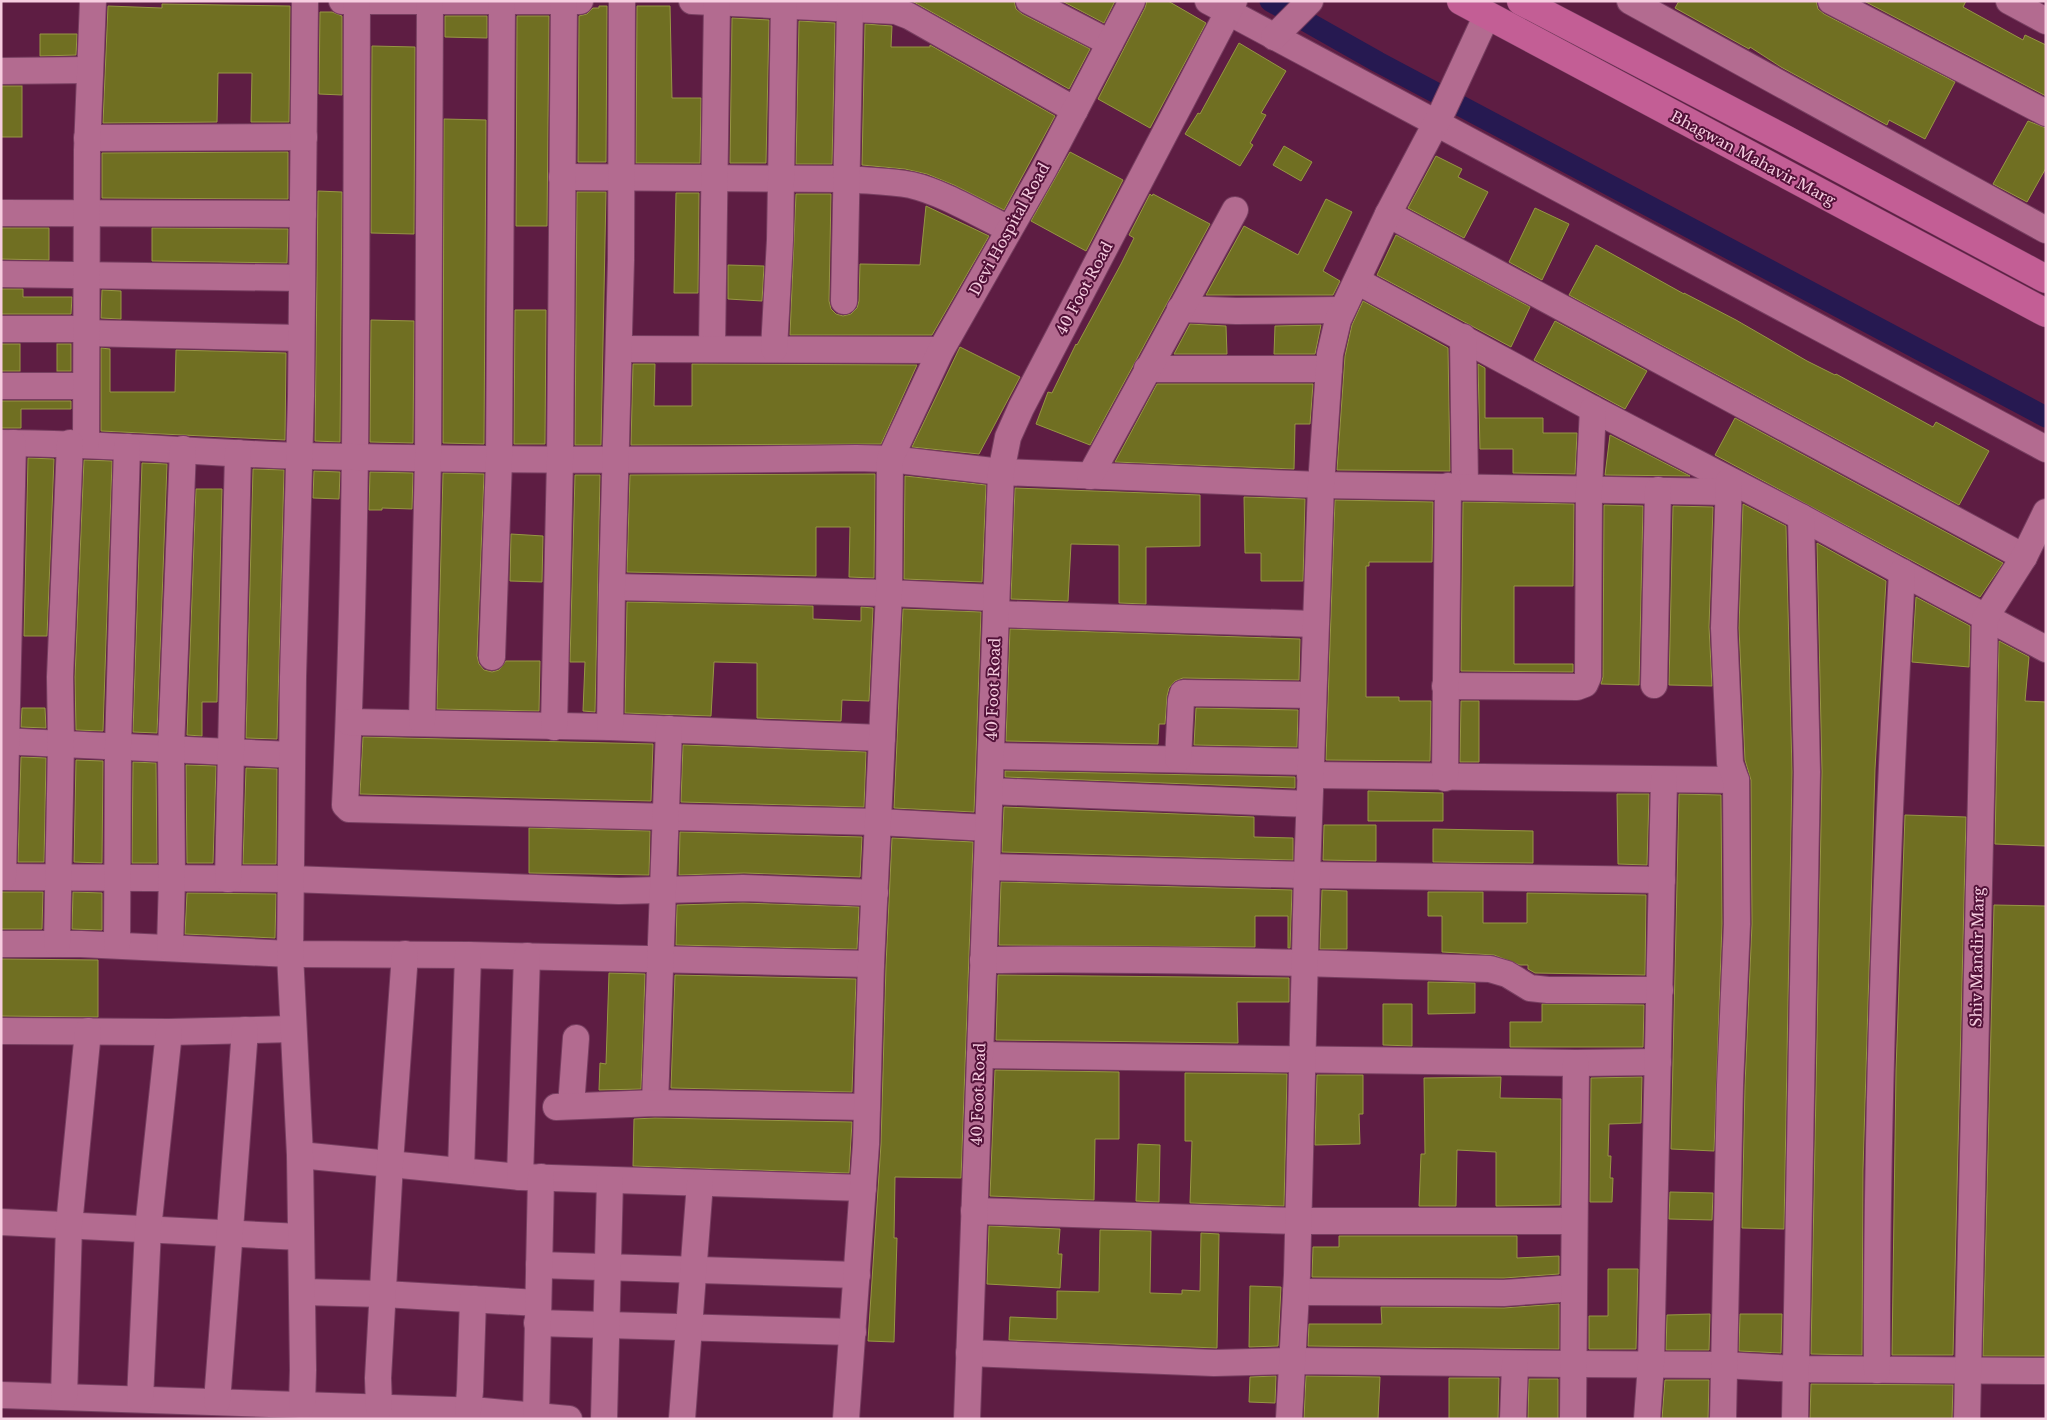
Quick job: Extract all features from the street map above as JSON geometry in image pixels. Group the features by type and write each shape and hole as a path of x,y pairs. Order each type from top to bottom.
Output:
{"main road":[{"name":"Bhagwan Mahavir Marg","path":"1461,1 2046,313"},
{"name":"Bhagwan Mahavir Marg","path":"1521,1 1793,143 2046,279"}],"street":[{"path":"57,944 61,744 60,676 78,443 86,386 87,138 94,1"},
{"path":"302,1405 300,1155 290,954 305,1"},
{"path":"342,1 580,1"},
{"path":"357,1 356,457 345,805 349,810 666,816 878,822 988,828"},
{"path":"554,726 560,460 564,1"},
{"path":"610,727 622,178 622,1"},
{"path":"692,1 756,2 784,5 818,4 896,11 909,16 1075,110"},
{"path":"1029,1 1110,43"},
{"name":"Devi Hospital Road","path":"890,459 941,350 1010,229 1132,1"},
{"name":"40 Foot Road","path":"966,1419 1001,472 1008,437 1021,408 1253,14 1310,1"},
{"path":"1630,1 2046,230"},
{"path":"1830,1 2046,114"},
{"path":"2009,1 2046,21"},
{"path":"422,722 428,458 430,2"},
{"path":"492,657 499,460 502,2"},
{"path":"712,348 718,2"},
{"path":"774,349 780,240 784,5"},
{"path":"844,301 850,8"},
{"path":"1253,14 2046,448"},
{"path":"1289,1419 1296,1292 1310,769 1320,485 1330,354 1342,310 1487,15"},
{"path":"1,71 90,70"},
{"path":"87,138 304,137"},
{"path":"562,177 884,182 912,186 940,196 1010,229"},
{"path":"1090,476 1235,210"},
{"path":"1,214 303,214"},
{"path":"1388,214 2024,557"},
{"path":"1,274 302,278"},
{"path":"1356,280 1463,337 1729,486 1802,516 1985,618 2046,649"},
{"path":"1180,309 1236,311 1342,310"},
{"path":"1,329 301,338"},
{"path":"1445,778 1445,686 1463,337"},
{"path":"619,349 941,350"},
{"path":"1147,369 1329,369"},
{"path":"1,386 86,386"},
{"path":"1445,686 1578,687 1585,684 1588,677 1589,489 1593,409"},
{"path":"875,893 744,888 619,891 291,879 2,877 7,443 78,443 299,456 499,460 890,459 1001,472 1320,485 1658,490 1729,486"},
{"path":"117,946 118,746 126,447"},
{"path":"170,948 172,879 171,749 183,449"},
{"path":"228,879 238,452"},
{"path":"846,1419 867,1108 871,964 889,593 890,459"},
{"path":"1723,1419 1730,1085 1737,924 1736,780 1730,763 1724,628 1729,486"},
{"path":"1654,685 1658,490"},
{"path":"1985,618 2024,557 2046,512"},
{"path":"1795,1419 1807,772 1802,516"},
{"path":"1877,1370 1877,1216 1886,886 1902,572"},
{"path":"612,587 889,593 996,606 1315,624"},
{"name":"Shiv Mandir Marg","path":"1967,1419 1985,618"},
{"path":"1178,759 1183,693 1313,695"},
{"path":"349,722 610,727 882,738"},
{"path":"655,1103 669,729"},
{"path":"4,741 292,755"},
{"path":"991,756 1178,759 1445,778 1736,780"},
{"path":"1647,1419 1651,1364 1664,780"},
{"path":"990,791 1309,804"},
{"path":"987,867 1307,875 1662,880"},
{"path":"1,944 117,946 290,954 527,956 871,964"},
{"path":"379,1408 378,1378 390,1163 405,954"},
{"path":"460,1170 468,955"},
{"path":"527,956 530,1177 538,1265 536,1416"},
{"path":"983,960 1069,959 1305,962 1490,969 1507,974 1530,988 1548,990 1660,990"},
{"path":"1,1031 169,1032 293,1029"},
{"path":"217,1402 228,1233 245,1030"},
{"path":"64,1397 69,1225 88,1031"},
{"path":"140,1399 148,1229 169,1032"},
{"path":"576,1038 564,1107 655,1103 867,1108"},
{"path":"980,1055 1576,1063 1658,1062"},
{"path":"1573,1419 1576,1063"},
{"path":"300,1155 530,1177 863,1188"},
{"path":"604,1419 610,1180"},
{"path":"682,1419 700,1183"},
{"path":"974,1211 1298,1221 1574,1221"},
{"path":"1,1222 301,1237"},
{"path":"538,1265 857,1275"},
{"path":"1296,1292 1504,1293 1574,1288"},
{"path":"302,1292 473,1299 606,1325 853,1332"},
{"path":"473,1299 470,1391 478,1414"},
{"path":"969,1353 1214,1363 1293,1361 1651,1364 1877,1370 2046,1371"},
{"path":"1513,1419 1515,1364"},
{"path":"1,1394 64,1397 92,1409 140,1399 379,1408 568,1419"}],"building":[{"path":"912,1 1014,1 1016,9 1022,14 1090,49 1069,89"},
{"path":"1062,1 1115,1 1104,23"},
{"path":"1147,1 1168,1 1206,23 1150,128 1098,99"},
{"path":"1679,1 1816,1 1818,9 1824,14 1955,82 1925,139 1889,120 1887,125 1781,67 1750,47 1749,49 1675,8"},
{"path":"1864,1 1966,1 1963,7 2023,40 2025,35 2046,45 2046,96"},
{"path":"162,4 290,6 289,122 251,122 252,73 218,73 217,122 103,123 108,6 162,8"},
{"path":"599,6 607,6 606,162 578,162 579,16 587,14 593,8 599,8"},
{"path":"637,6 670,6 672,98 701,98 700,163 636,163"},
{"path":"320,12 332,12 342,16 342,95 319,94"},
{"path":"445,16 487,16 487,38 445,37"},
{"path":"517,16 549,16 547,226 516,226"},
{"path":"732,18 769,20 766,163 730,163"},
{"path":"799,21 835,23 832,164 796,164"},
{"path":"865,24 892,26 891,47 930,47 930,45 1055,116 1004,210 927,174 905,169 862,165"},
{"path":"40,34 77,34 76,55 40,56"},
{"path":"1239,43 1286,71 1261,113 1266,115 1250,143 1253,145 1240,166 1185,134 1198,113 1200,114"},
{"path":"372,46 415,47 414,234 371,233"},
{"path":"1,86 22,86 22,137 1,137"},
{"path":"444,119 486,120 484,444 443,443"},
{"path":"2028,121 2046,128 2046,168 2027,202 1993,184"},
{"path":"1284,146 1312,162 1301,181 1273,165"},
{"path":"288,152 288,199 102,198 102,153"},
{"path":"1070,152 1123,180 1086,251 1031,221"},
{"path":"1436,156 1462,169 1458,177 1488,192 1464,238 1408,208"},
{"path":"318,191 342,192 340,442 315,441"},
{"path":"577,192 606,192 601,445 575,445"},
{"path":"676,193 699,193 698,293 674,293"},
{"path":"796,194 831,194 829,301 831,309 836,314 843,316 851,314 857,308 859,301 860,264 920,265 926,206 989,236 932,335 790,335"},
{"path":"1150,194 1210,224 1090,445 1036,424 1048,392 1052,393 1076,344 1134,238 1129,235"},
{"path":"1326,199 1352,212 1323,271 1340,281 1333,295 1206,295 1244,226 1298,255"},
{"path":"1535,208 1569,224 1542,280 1509,262"},
{"path":"1,228 49,228 49,260 1,259"},
{"path":"152,228 288,229 287,263 152,261"},
{"path":"1396,235 1530,307 1511,347 1377,275"},
{"path":"1596,245 1684,294 1736,320 1807,361 1836,374 1933,427 1936,422 1989,451 1959,505 1569,295"},
{"path":"728,265 764,266 762,301 728,299"},
{"path":"1,289 23,289 23,297 72,297 71,314 1,314"},
{"path":"102,290 121,291 121,319 101,318"},
{"path":"1363,301 1448,348 1450,471 1337,470 1345,356 1352,325"},
{"path":"515,310 546,310 545,444 514,444"},
{"path":"371,320 414,321 413,443 370,442"},
{"path":"1555,321 1647,371 1625,409 1534,360"},
{"path":"1190,324 1226,326 1227,354 1174,354"},
{"path":"1321,325 1315,354 1274,354 1275,326"},
{"path":"1,344 20,344 20,371 1,371"},
{"path":"57,344 71,344 71,371 57,371"},
{"path":"960,347 1020,377 979,454 912,447"},
{"path":"101,348 110,349 110,392 175,392 176,350 286,353 285,440 101,431"},
{"path":"633,364 655,364 654,406 692,406 692,364 917,365 881,444 631,445"},
{"path":"1478,364 1485,368 1485,418 1543,418 1543,433 1577,433 1575,474 1513,473 1513,449 1480,449"},
{"path":"1157,384 1313,384 1310,424 1295,424 1294,469 1115,462"},
{"path":"1,401 71,401 71,409 21,409 21,428 1,428"},
{"path":"1735,418 2003,563 1980,597 1715,455"},
{"path":"1610,435 1690,476 1605,475"},
{"path":"28,458 54,459 47,636 24,636"},
{"path":"84,460 112,461 103,731 76,730 75,677"},
{"path":"142,463 167,464 157,733 133,732"},
{"path":"253,469 284,470 277,739 246,738"},
{"path":"314,471 340,472 339,499 313,498"},
{"path":"370,472 413,473 412,509 382,508 382,510 369,510"},
{"path":"443,473 484,474 477,656 479,664 484,670 492,672 499,670 506,661 540,661 539,711 437,709"},
{"path":"875,474 874,578 849,577 850,527 816,527 816,576 627,572 630,475"},
{"path":"575,475 600,475 595,712 583,711 585,662 570,662"},
{"path":"905,476 986,485 982,582 904,579"},
{"path":"1015,488 1200,495 1200,546 1146,547 1146,604 1119,603 1119,545 1071,544 1068,601 1011,599"},
{"path":"196,489 222,489 217,702 202,702 202,736 187,735"},
{"path":"1244,497 1305,499 1303,581 1261,581 1261,553 1245,553"},
{"path":"1335,500 1433,502 1432,562 1369,562 1369,566 1366,566 1366,697 1399,697 1399,701 1431,701 1430,761 1326,760"},
{"path":"1463,502 1574,504 1573,586 1514,586 1514,664 1573,664 1573,672 1461,671"},
{"path":"1743,504 1786,526 1792,772 1784,1229 1742,1228 1745,1085 1752,924 1751,780 1745,760 1739,628"},
{"path":"1604,505 1643,506 1639,685 1601,684 1603,677"},
{"path":"1673,506 1713,507 1709,627 1712,686 1669,685"},
{"path":"511,534 543,536 542,582 510,581"},
{"path":"1817,543 1886,581 1875,769 1863,1170 1862,1355 1811,1354 1822,772"},
{"path":"1916,597 1970,626 1969,667 1912,662"},
{"path":"627,602 813,606 813,619 861,621 861,607 873,608 869,701 842,700 841,721 757,718 757,663 714,662 711,716 625,713"},
{"path":"903,609 981,612 974,812 894,808"},
{"path":"1010,629 1300,639 1299,680 1183,678 1175,681 1169,688 1167,696 1165,724 1159,724 1158,744 1006,741"},
{"path":"1999,641 2029,657 2025,701 2046,702 2046,846 1995,844"},
{"path":"1461,701 1479,701 1479,762 1460,762"},
{"path":"22,708 45,708 46,728 21,727"},
{"path":"1196,708 1298,710 1297,747 1194,745"},
{"path":"363,737 653,744 651,801 360,794"},
{"path":"683,745 866,752 864,807 681,802"},
{"path":"21,757 46,758 44,862 18,862"},
{"path":"76,760 103,761 102,863 74,862"},
{"path":"133,762 156,763 157,863 132,863"},
{"path":"186,765 216,766 213,863 187,863"},
{"path":"246,768 277,769 276,864 243,864"},
{"path":"1005,771 1295,777 1295,788 1005,777"},
{"path":"1368,791 1443,793 1443,821 1368,821"},
{"path":"1617,794 1649,794 1647,865 1618,864"},
{"path":"1679,794 1721,795 1722,924 1714,1151 1671,1149"},
{"path":"1004,807 1254,817 1254,837 1293,838 1293,860 1002,852"},
{"path":"1905,815 1966,817 1953,1355 1892,1355 1896,1070"},
{"path":"1324,825 1376,825 1376,861 1323,860"},
{"path":"529,828 650,831 649,875 529,873"},
{"path":"1433,829 1533,831 1533,863 1433,862"},
{"path":"680,832 862,837 860,877 744,873 679,875"},
{"path":"892,838 973,842 961,1178 895,1177 894,1238 897,1238 894,1342 868,1341 881,1144"},
{"path":"1001,882 1292,890 1290,948 1288,948 1288,916 1255,916 1255,947 999,945"},
{"path":"1322,890 1347,891 1347,949 1320,949"},
{"path":"1,892 43,892 42,929 1,929"},
{"path":"73,892 102,893 102,930 72,929"},
{"path":"1428,892 1483,892 1483,923 1527,923 1527,893 1646,895 1645,975 1535,973 1528,969 1528,965 1520,965 1494,955 1442,952 1442,916 1428,916"},
{"path":"187,893 276,894 275,938 185,934"},
{"path":"743,903 859,907 857,949 676,945 677,905"},
{"path":"1994,905 2046,906 2046,1356 1983,1356"},
{"path":"1,959 98,960 98,1017 1,1016"},
{"path":"609,973 645,974 641,1089 599,1090 600,1063 606,1064"},
{"path":"675,975 856,979 852,1092 671,1088"},
{"path":"998,975 1289,978 1289,1002 1237,1002 1238,1043 996,1040"},
{"path":"1428,982 1475,983 1475,1013 1428,1014"},
{"path":"1383,1004 1412,1004 1412,1046 1383,1045"},
{"path":"1542,1004 1644,1005 1643,1047 1510,1047 1510,1022 1542,1022"},
{"path":"995,1070 1119,1072 1119,1139 1095,1139 1094,1200 990,1196"},
{"path":"1185,1073 1287,1074 1284,1206 1190,1203 1192,1141 1185,1141"},
{"path":"1317,1075 1363,1075 1363,1114 1359,1114 1360,1144 1315,1145"},
{"path":"1501,1077 1500,1098 1561,1099 1560,1205 1496,1206 1496,1152 1457,1150 1456,1206 1419,1206 1421,1154 1425,1154 1424,1078"},
{"path":"1642,1077 1641,1123 1609,1124 1608,1156 1611,1156 1610,1178 1613,1178 1612,1202 1590,1202 1591,1078"},
{"path":"634,1119 852,1122 849,1173 633,1166"},
{"path":"1138,1144 1160,1145 1159,1202 1136,1201"},
{"path":"1670,1192 1713,1193 1712,1220 1669,1219"},
{"path":"989,1226 1060,1229 1058,1254 1062,1254 1060,1288 987,1284"},
{"path":"1100,1230 1151,1231 1150,1293 1182,1294 1182,1290 1200,1291 1201,1233 1219,1234 1217,1348 1009,1340 1010,1317 1057,1319 1057,1291 1099,1292"},
{"path":"1339,1236 1517,1236 1517,1258 1559,1256 1559,1274 1504,1278 1312,1277 1313,1247 1339,1247"},
{"path":"1608,1269 1638,1269 1636,1349 1589,1349 1589,1316 1608,1316"},
{"path":"1250,1286 1281,1287 1278,1346 1249,1347"},
{"path":"1559,1304 1559,1349 1308,1346 1309,1324 1382,1324 1381,1307 1504,1308"},
{"path":"1710,1314 1709,1350 1666,1350 1667,1315"},
{"path":"1740,1314 1782,1314 1781,1353 1739,1351"},
{"path":"1276,1376 1275,1403 1249,1402 1250,1377"},
{"path":"1306,1376 1380,1377 1378,1419 1304,1419"},
{"path":"1449,1378 1499,1378 1498,1419 1449,1419"},
{"path":"1529,1379 1558,1379 1558,1419 1528,1419"},
{"path":"1665,1380 1709,1380 1708,1419 1662,1419"},
{"path":"1811,1384 1953,1385 1952,1419 1810,1419"}],"waterway":[{"path":"1270,1 1378,62 2046,417"}]}
